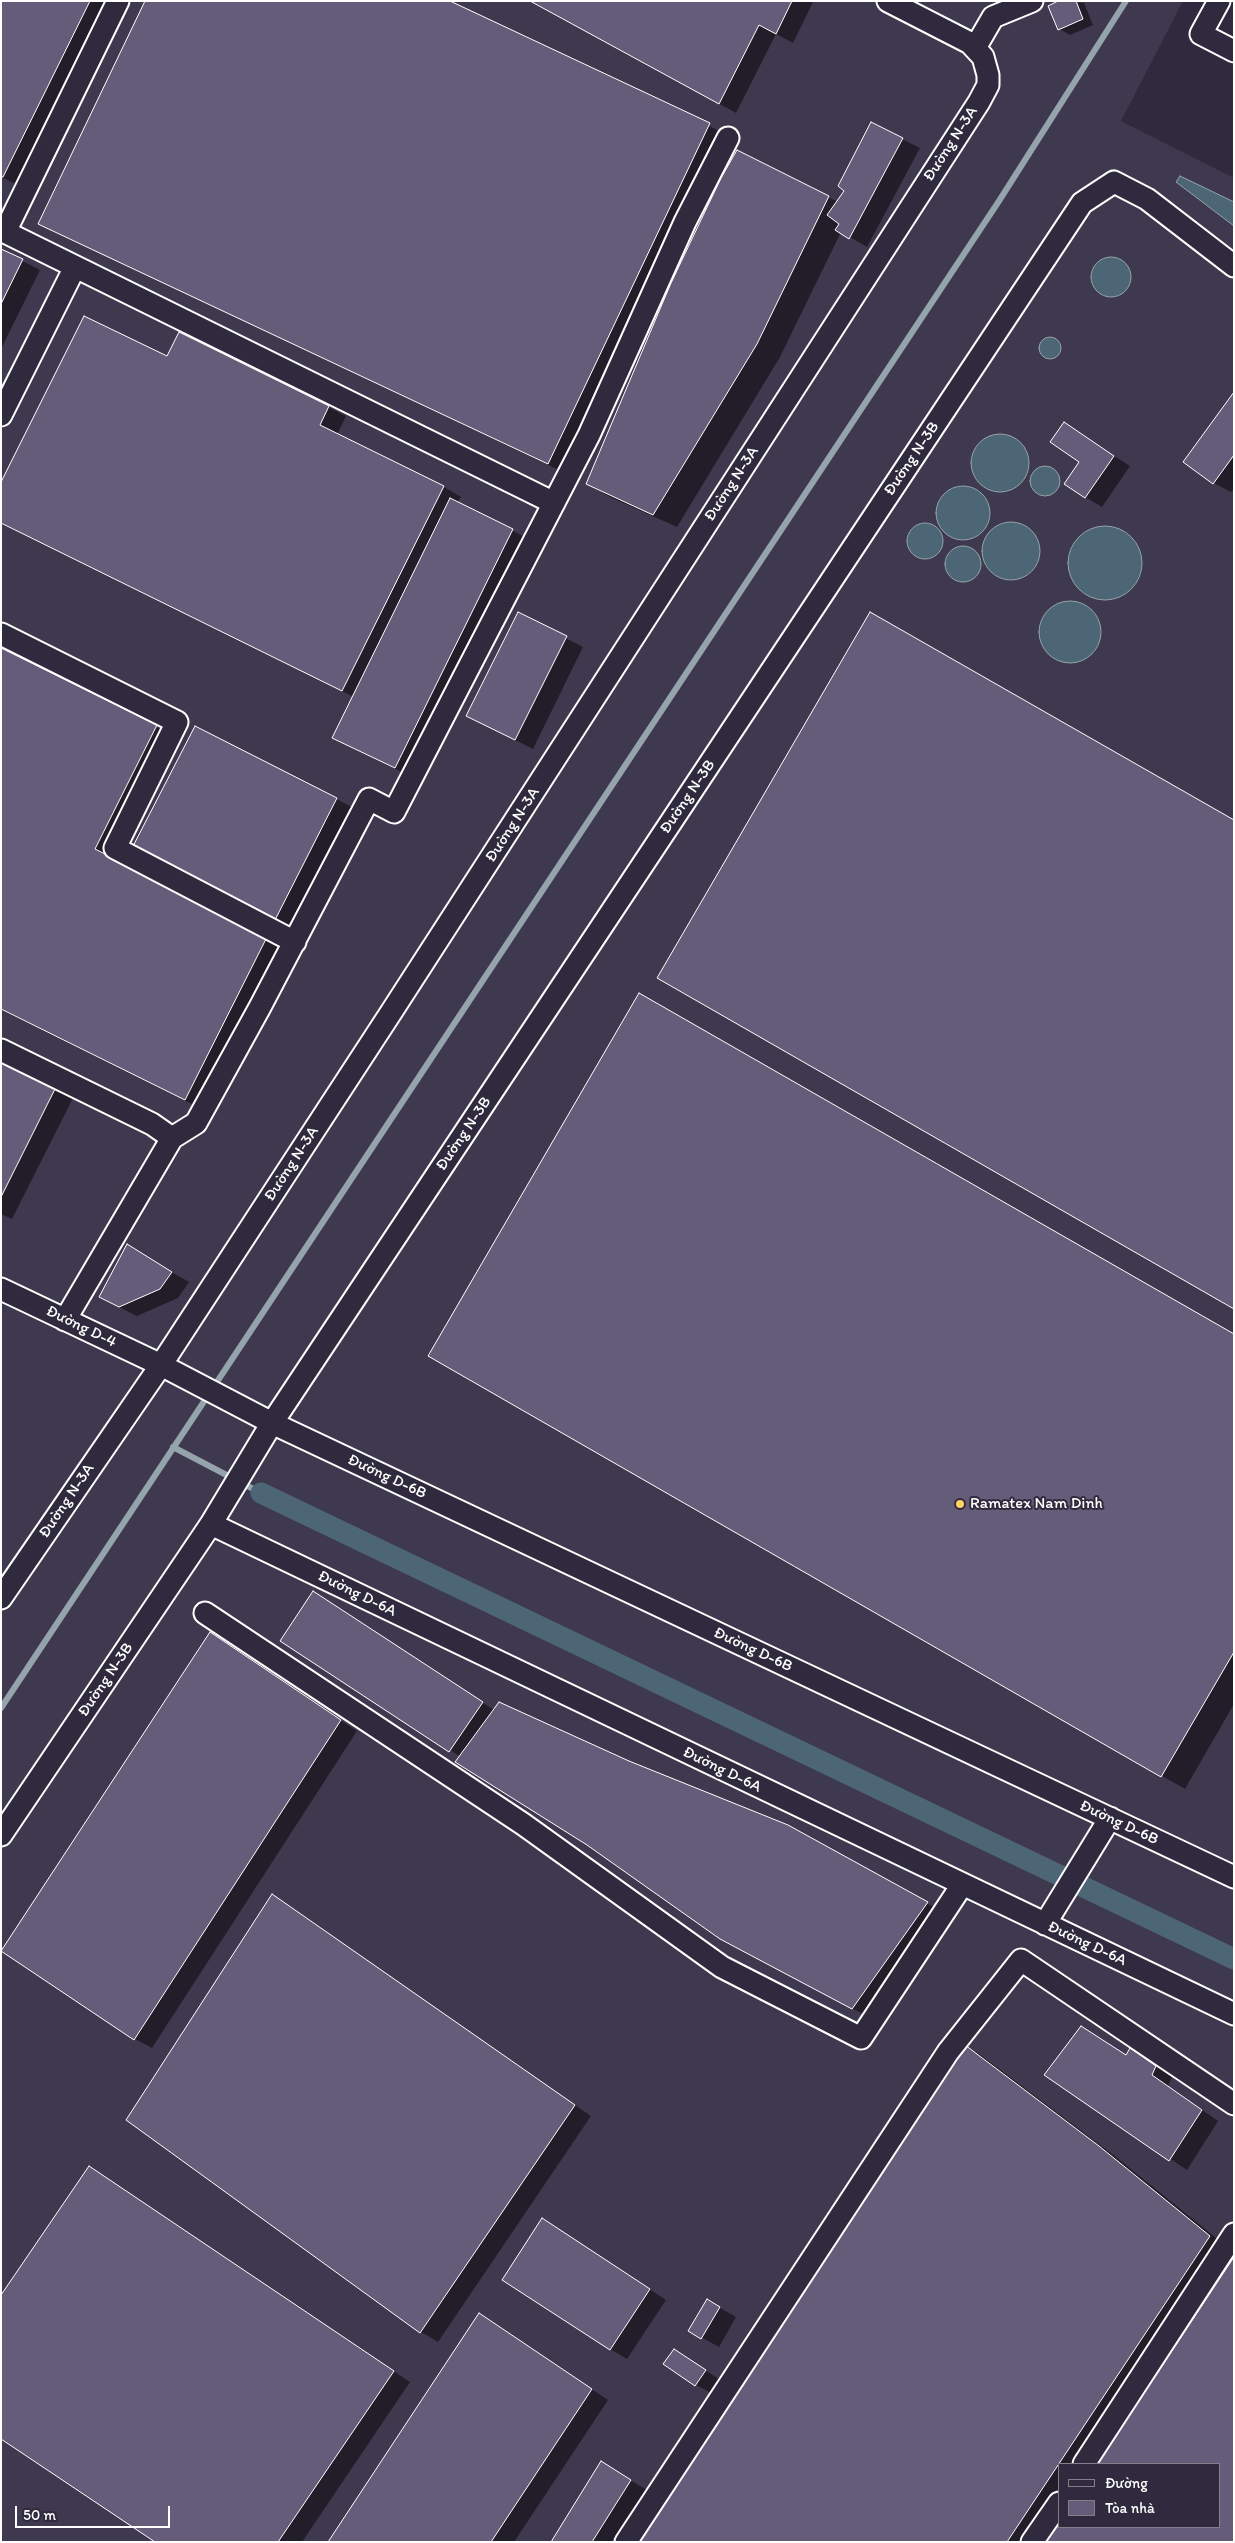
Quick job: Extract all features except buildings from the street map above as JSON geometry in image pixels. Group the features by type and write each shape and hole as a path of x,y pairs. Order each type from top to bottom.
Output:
{"street":[{"path":"118,1 3,231 554,503"},
{"path":"888,1 973,46 993,17 1032,1"},
{"path":"1218,1 1201,34 1234,51"},
{"name":"Đường N-3A","path":"1,1598 161,1365 979,102 988,85 988,75 983,57 973,46"},
{"path":"65,1320 172,1138 196,1123 295,942 369,799 394,812 589,435 685,222 728,138"},
{"name":"Đường N-3B","path":"1,1835 211,1524 272,1423 1082,203 1114,182 1148,199 1234,266"},
{"path":"1,415 75,267"},
{"path":"1,634 177,722 115,848 295,942"},
{"path":"1,1050 152,1124 172,1138"},
{"name":"Đường D-4","path":"1,1289 161,1365 232,1402"},
{"name":"Đường D-6B","path":"232,1402 272,1423 1234,1877"},
{"name":"Đường D-6A","path":"211,1524 1234,2014"},
{"path":"205,1613 523,1824 722,1967 862,2038 962,1885"},
{"path":"1045,1924 1110,1818"},
{"path":"626,2542 948,2052 1021,1960 1234,2104"},
{"path":"1085,2463 1234,2234"},
{"path":"1032,2542 1058,2503"}],"shaded area":[{"path":"1,1 1183,1 1121,121 1234,178 1234,2542 1,2542"}],"water":[{"path":"1180,176 1234,202 1234,226 1176,182"},
{"path":"1111,257 1125,263 1131,277 1125,291 1111,297 1097,291 1091,277 1097,263"},
{"path":"1046,337 1054,337 1061,344 1061,352 1054,359 1046,359 1039,352 1039,344"},
{"path":"994,434 1006,434 1021,442 1029,457 1029,469 1021,484 1006,492 994,492 979,484 971,469 971,457 979,442"},
{"path":"1045,466 1056,470 1060,481 1056,492 1045,496 1034,492 1030,481 1034,470"},
{"path":"963,486 973,488 982,494 988,503 990,513 988,523 982,532 973,538 963,540 953,538 944,532 938,523 936,513 938,503 944,494 953,488"},
{"path":"1005,522 1017,522 1032,530 1040,545 1040,557 1032,572 1017,580 1005,580 990,572 982,557 982,545 990,530"},
{"path":"925,523 932,524 938,528 942,534 942,548 938,554 932,558 925,559 918,558 912,554 908,548 907,541 908,534 912,528 918,524"},
{"path":"1098,526 1112,526 1126,532 1136,542 1142,556 1142,570 1136,584 1126,594 1112,600 1098,600 1084,594 1074,584 1068,570 1068,556 1074,542 1084,532"},
{"path":"963,546 975,552 981,564 975,576 963,582 951,576 945,564 951,552"},
{"path":"1070,601 1082,603 1092,610 1099,620 1101,632 1099,644 1092,654 1082,661 1070,663 1058,661 1048,654 1041,644 1039,632 1041,620 1048,610 1058,603"}],"waterway":[{"path":"1,1708 999,201 1126,1"},
{"path":"173,1447 261,1493"},
{"path":"261,1493 1234,1959"}],"place":[{"name":"Ramatex Nam Dinh","path":"960,1504"}]}
